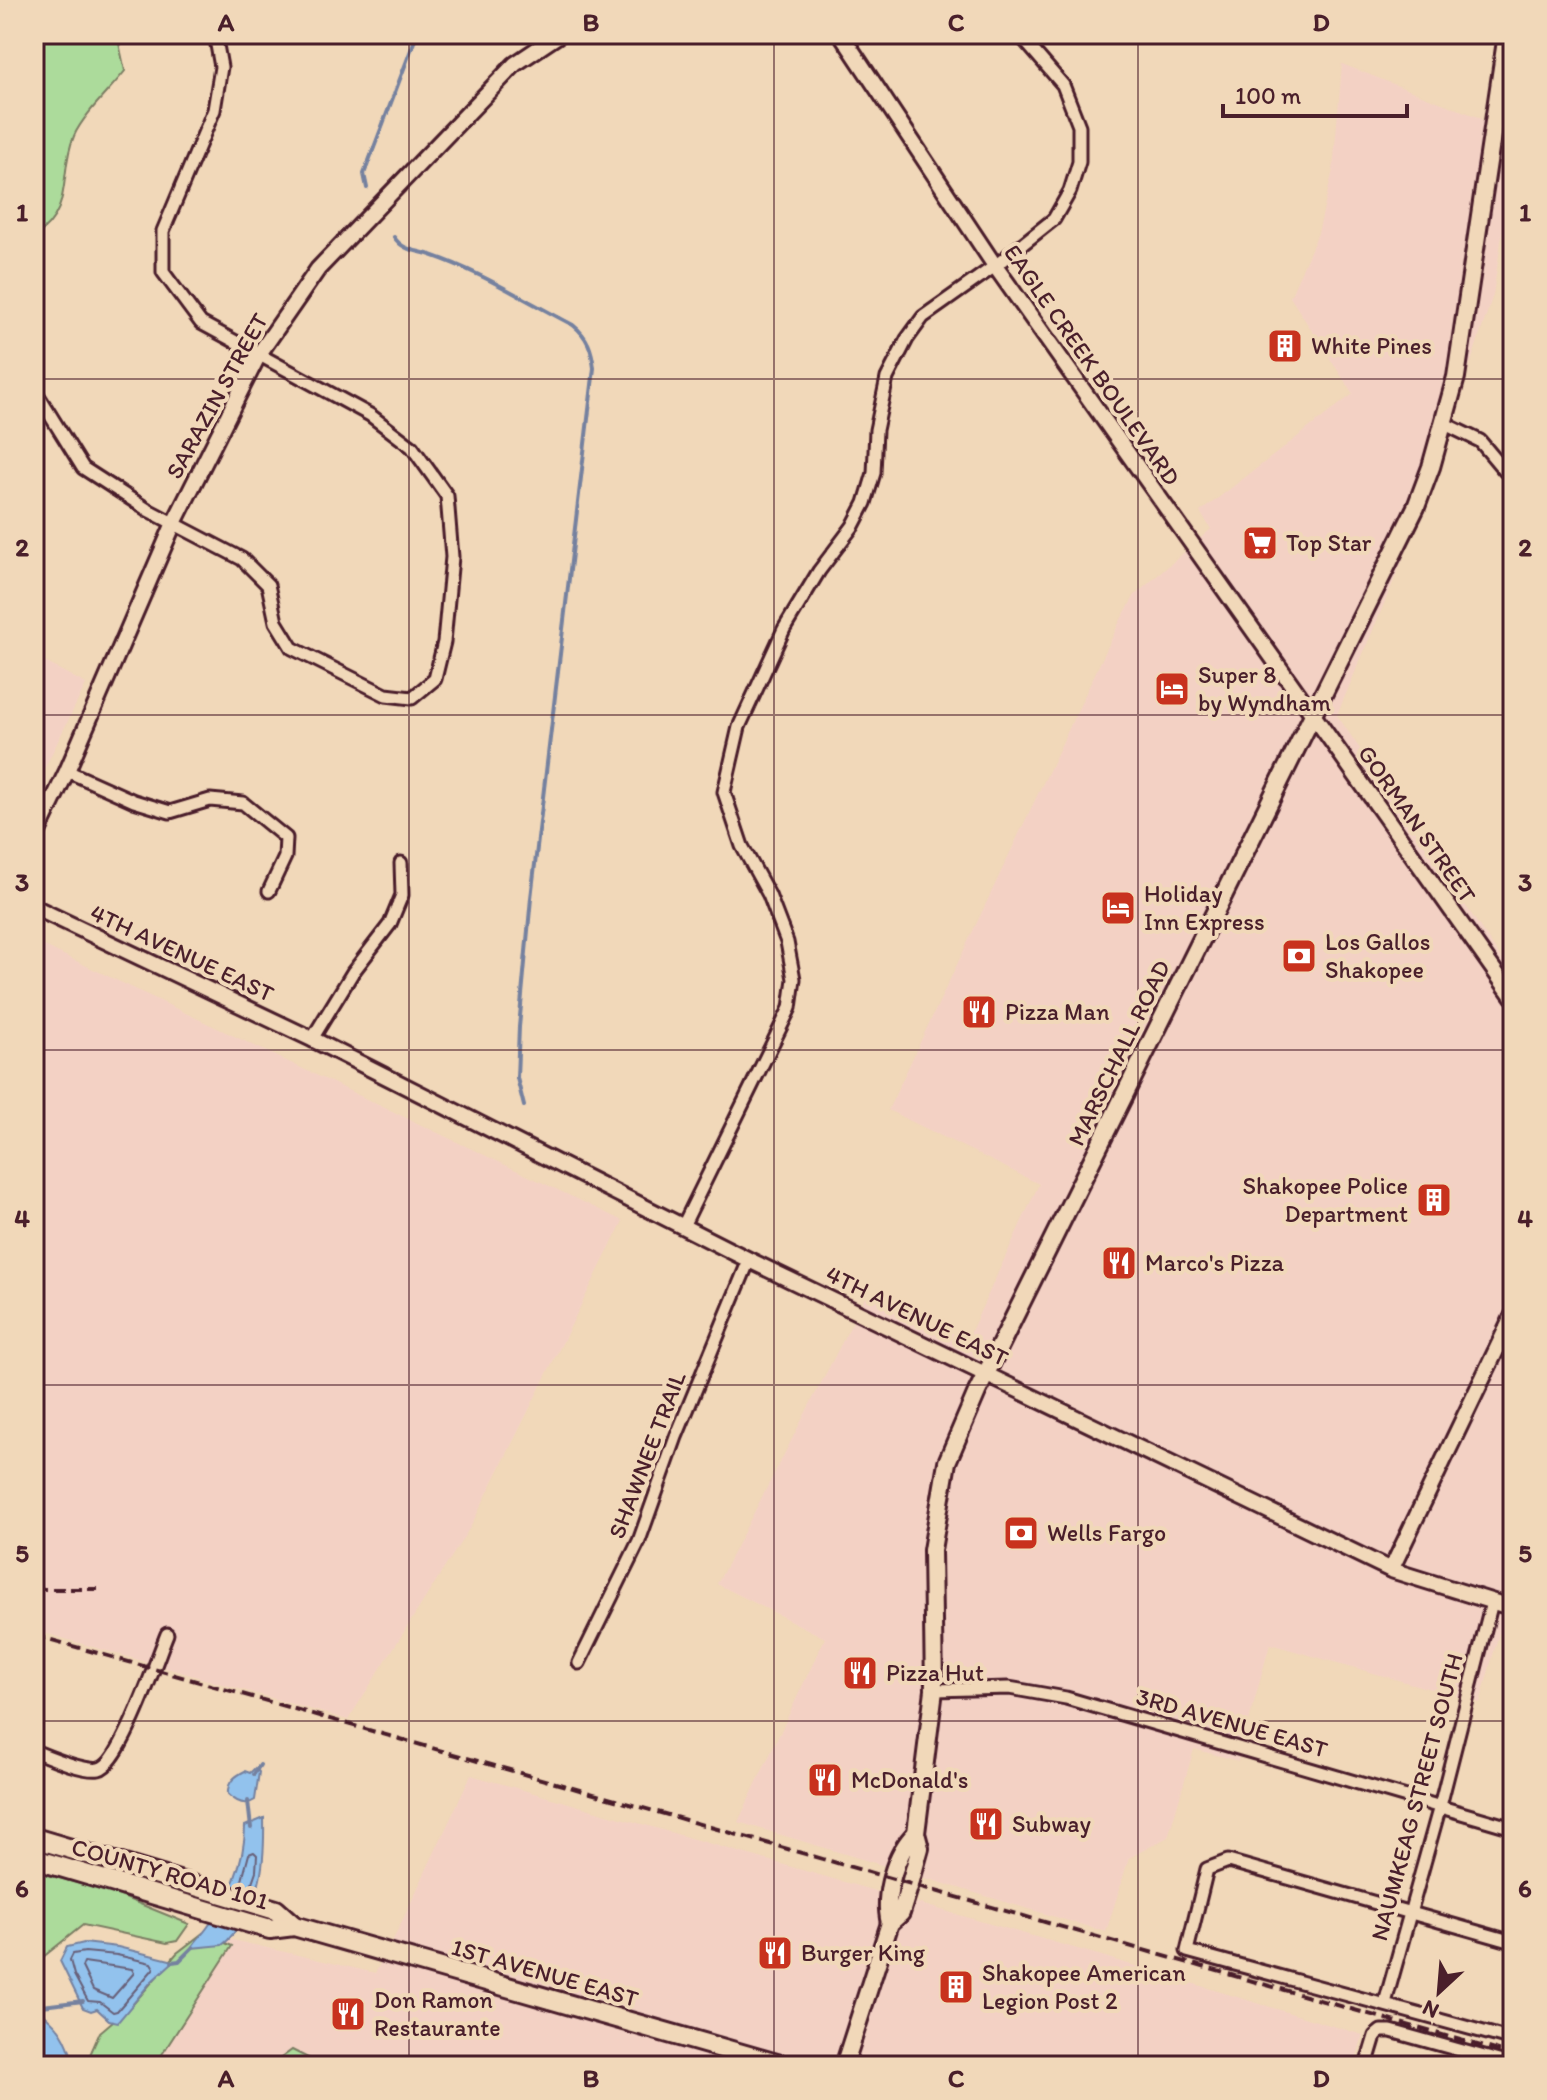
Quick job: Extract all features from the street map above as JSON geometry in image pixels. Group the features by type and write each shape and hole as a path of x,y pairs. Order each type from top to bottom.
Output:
{"main road":[{"name":"MARSCHALL ROAD","path":"844,2066 890,1923 901,1913 920,1848 916,1833 934,1690 932,1550 947,1462 986,1374 1416,507 1431,467 1456,377 1507,34"},
{"path":"34,1838 276,1910 294,1926"},
{"name":"COUNTY ROAD 101","path":"34,1859 270,1929 294,1926"},
{"name":"1ST AVENUE EAST","path":"294,1926 784,2066"}],"street":[{"path":"34,389 83,468 148,510 242,559 268,585 276,622 292,648 386,695 412,698 435,679 444,642 452,557 447,496 412,447 370,415 201,323 163,272 163,231 214,110 221,67 215,34"},
{"name":"SARAZIN STREET","path":"34,840 174,523 259,354 318,269 515,64 560,34"},
{"name":"EAGLE CREEK BOULEVARD","path":"841,34 995,266 1313,716"},
{"path":"683,1226 790,1008 794,979 787,942 769,895 742,846 724,792 739,727 784,629 865,503 874,473 876,430 887,378 907,339 923,317 1054,219 1070,191 1079,162 1079,126 1063,85 1019,34"},
{"path":"1443,423 1480,441 1505,471 1513,475"},
{"name":"GORMAN STREET","path":"1313,716 1513,997"},
{"path":"67,771 134,801 170,812 210,800 243,803 286,838 285,857 269,891"},
{"path":"312,1039 353,972 390,924 402,895 401,863"},
{"name":"4TH AVENUE EAST","path":"34,907 312,1039 749,1260 1391,1570 1513,1608"},
{"name":"SHAWNEE TRAIL","path":"579,1663 639,1541 682,1422 749,1260"},
{"path":"1391,1570 1513,1315"},
{"name":"NAUMKEAG STREET SOUTH","path":"1385,2003 1492,1602"},
{"path":"34,1751 86,1768 99,1769 108,1765 123,1744 167,1634"},
{"name":"3RD AVENUE EAST","path":"934,1690 1009,1688 1066,1698 1513,1828"},
{"path":"1513,1942 1228,1861 1207,1869 1187,1951 1513,2040"},
{"path":"1366,2066 1375,2036 1381,2031 1391,2031 1513,2065"}],"shaded area":[{"path":"1342,64 1478,117 1513,143 1493,295 1417,526 1337,715 1513,976 1513,1629 1501,1626 1480,1703 1270,1644 1238,1761 1194,1749 1168,1837 1129,1858 1106,1932 738,1822 825,1638 717,1584 868,1292 967,1340 1039,1184 888,1110 1135,595 1211,529 1200,512 1353,394 1290,297 1318,233 1333,170"},
{"path":"34,656 86,684 34,790"},
{"path":"34,941 623,1221 471,1526 348,1720 34,1630"},
{"path":"471,1775 1102,1956 1363,2035 1354,2066 86,2066 134,2003 203,1933 375,1973"}],"green space":[{"path":"34,34 117,34 125,71 78,128 69,150 60,203 47,227 34,237"},
{"path":"34,1871 113,1893 189,1924 177,1941 167,1943 83,1925 38,1961 34,1959"},
{"path":"203,1933 232,1946 161,2056 138,2066 85,2066 100,2032 134,2003 177,1953"},
{"path":"292,2050 324,2066 270,2066"}],"water":[{"path":"255,1768 259,1772 255,1800 248,1803 237,1801 228,1794 230,1783 241,1773 250,1773"},
{"path":"264,1818 262,1868 248,1911 222,1945 191,1948 215,1917 229,1892 239,1866 245,1826"},
{"path":"84,1943 118,1947 174,1961 151,1982 118,2022 109,2020 97,2009 91,2011 83,2008 60,1961 67,1947"},
{"path":"34,2007 61,2032 75,2066 34,2066"}],"waterway":[{"path":"367,188 364,174 417,34"},
{"path":"394,237 406,248 467,269 573,325 586,339 593,361 519,1027 517,1078 524,1106"},
{"path":"254,1774 260,1765"},
{"path":"248,1801 251,1828"},
{"path":"172,1962 179,1961 193,1947"},
{"path":"34,2007 83,2001"}],"railway":[{"path":"34,1589 98,1589"},
{"path":"34,1635 1513,2055"}],"place":[{"name":"White Pines","path":"1285,346"},
{"name":"Top Star","path":"1260,543"},
{"name":"Super 8 by Wyndham","path":"1172,689"},
{"name":"Holiday Inn Express","path":"1118,908"},
{"name":"Los Gallos Shakopee","path":"1299,956"},
{"name":"Pizza Man","path":"979,1012"},
{"name":"Shakopee Police Department","path":"1434,1200"},
{"name":"Marco's Pizza","path":"1119,1263"},
{"name":"Wells Fargo","path":"1021,1533"},
{"name":"Pizza Hut","path":"860,1673"},
{"name":"McDonald's","path":"825,1780"},
{"name":"Subway","path":"986,1824"},
{"name":"Burger King","path":"775,1953"},
{"name":"Shakopee American Legion Post 2","path":"956,1987"},
{"name":"Don Ramon Restaurante","path":"348,2014"}]}
